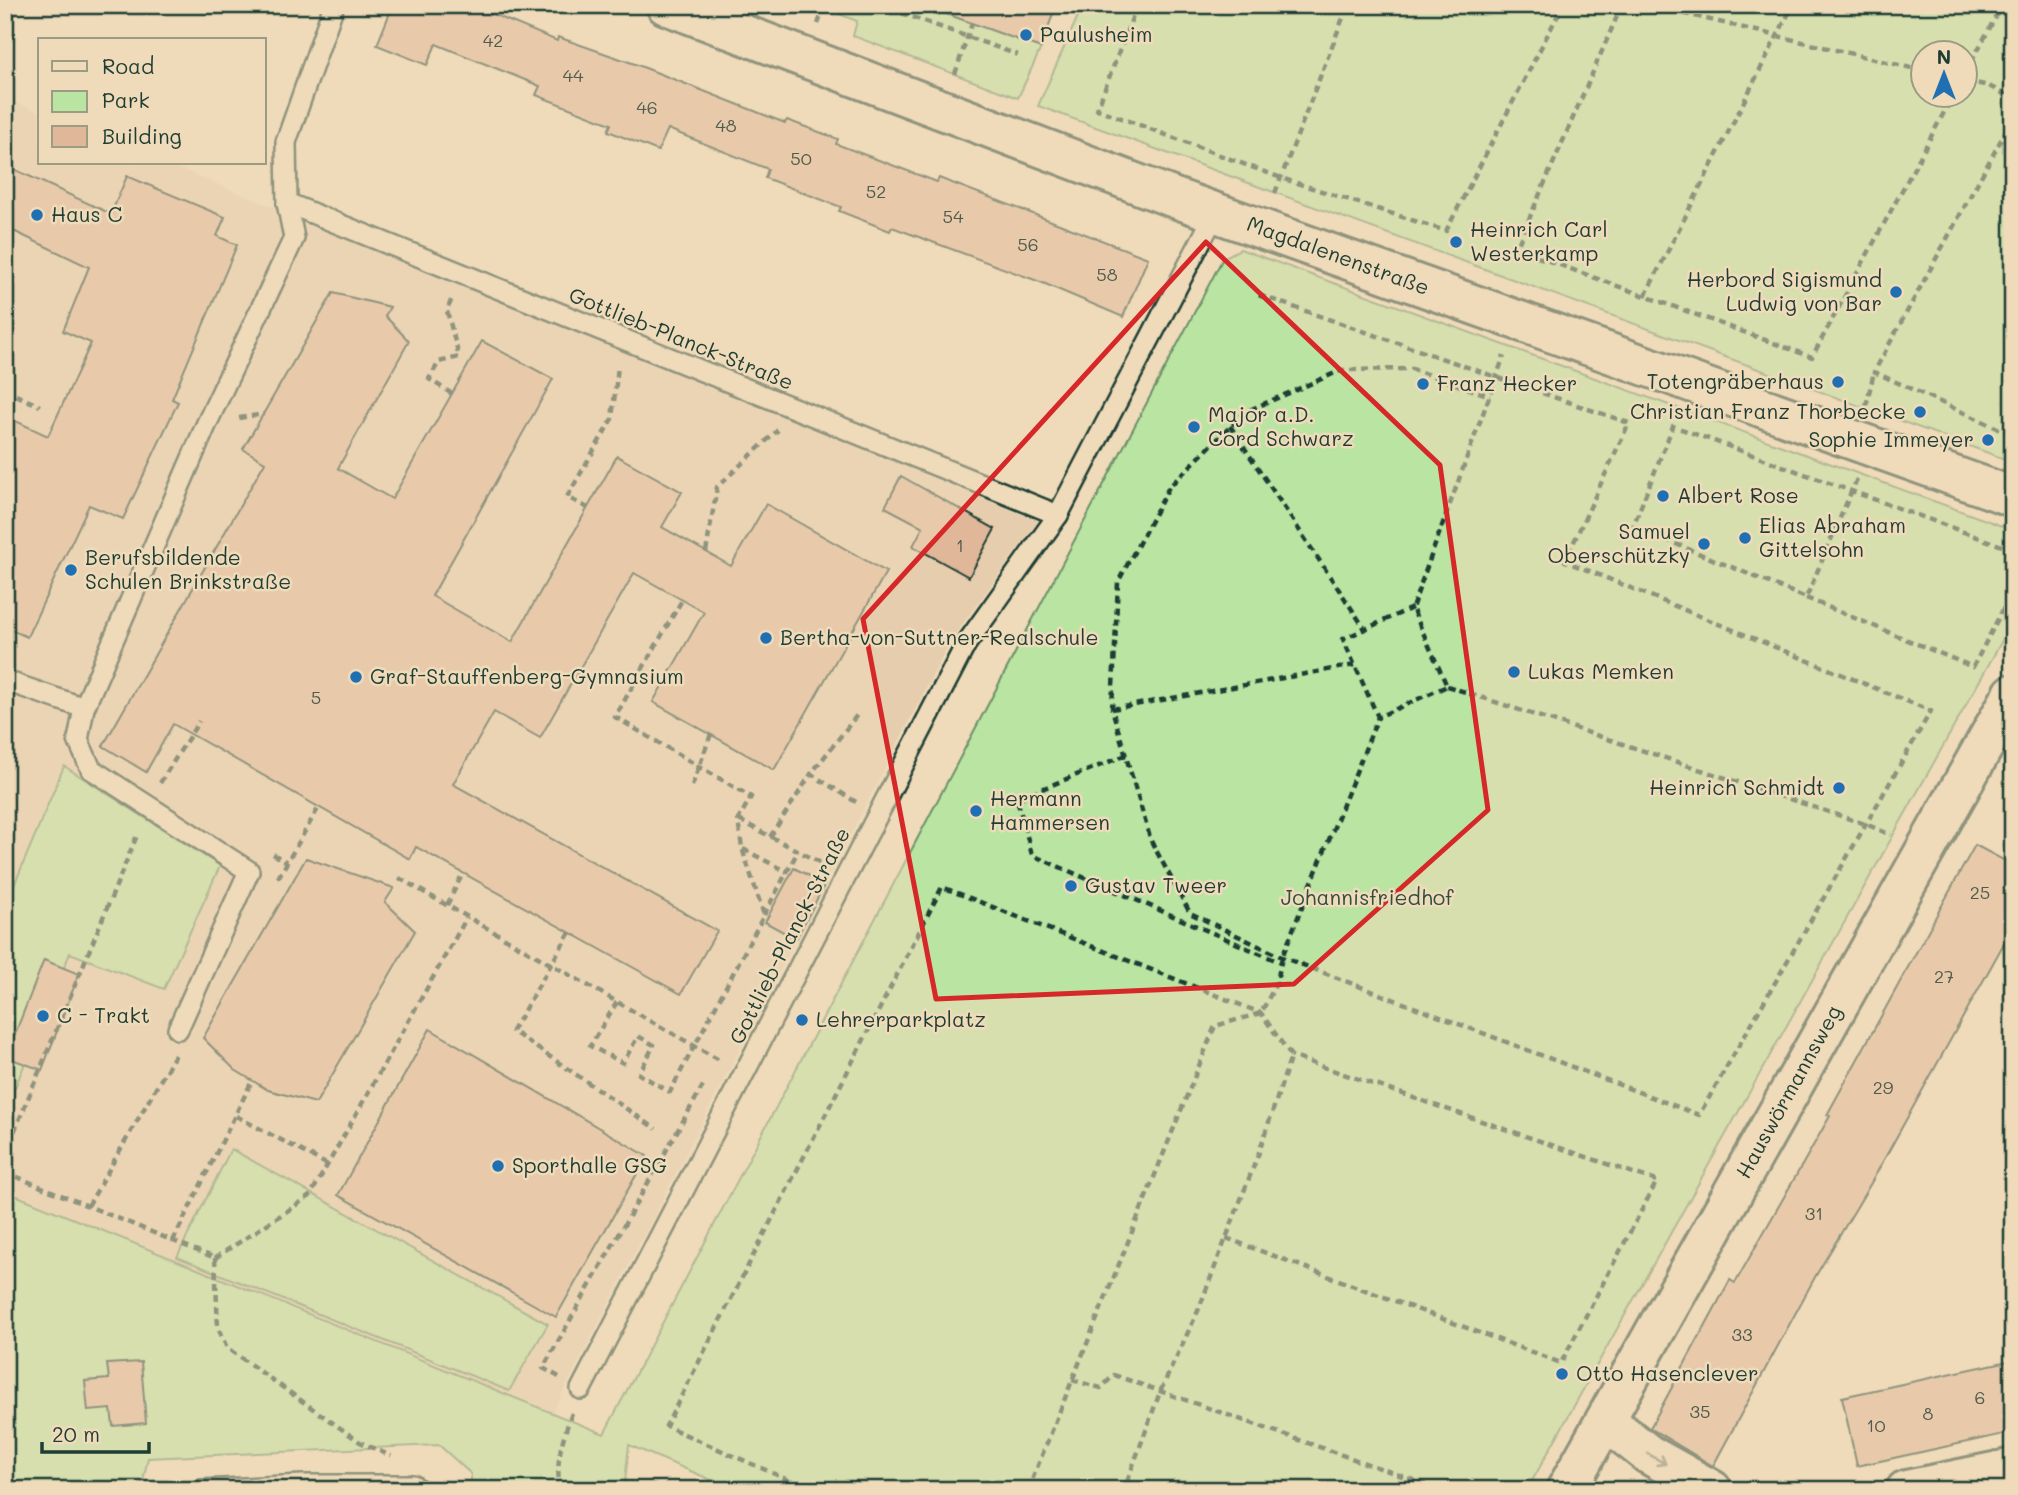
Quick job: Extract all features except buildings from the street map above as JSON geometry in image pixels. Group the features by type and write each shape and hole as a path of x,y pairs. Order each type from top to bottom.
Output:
{"street":[{"name":"Magdalenenstraße","path":"666,5 1216,212 2013,497"},
{"name":"Hauswörmannsweg","path":"1566,1490 2013,694"},
{"path":"1606,1421 1648,1454 1712,1490"},
{"path":"1906,1490 2013,1468"}],"lane":[{"path":"178,1029 249,871 91,768 78,740 84,708 207,423 294,238 288,203 286,142 334,5"},
{"name":"Gottlieb-Planck-Straße","path":"288,203 1058,516"},
{"name":"Gottlieb-Planck-Straße","path":"581,1389 966,644 1058,516 1216,212"},
{"path":"9,682 84,708"},
{"path":"201,1490 303,1485 413,1485 419,1490"}],"path":[{"path":"817,27 825,5"},
{"path":"879,5 1018,55"},
{"path":"1137,5 1097,109 1281,178 1446,231 1563,5"},
{"path":"1275,193 1348,5"},
{"path":"1622,5 1516,249 1812,357 1946,108"},
{"path":"1648,5 1910,68"},
{"path":"1645,296 1793,5"},
{"path":"1980,45 2002,5"},
{"path":"954,79 972,23"},
{"path":"1980,84 2013,99"},
{"path":"1866,407 1874,372 2013,118"},
{"path":"452,394 429,379 439,362 458,357 447,311 461,274"},
{"path":"1126,755 1017,799 1032,855 1282,960 1699,1115 1868,825 1931,711 1565,561 1629,423 1497,375 1259,295"},
{"path":"588,508 567,497 612,419 621,340"},
{"path":"1447,685 1412,608 1507,348"},
{"path":"1282,960 1190,913 1151,841 1112,709 1118,582 1169,487 1245,412 1342,370 1412,369 1490,396"},
{"path":"1874,372 2013,435"},
{"path":"5,390 40,406"},
{"path":"706,552 717,487 798,411"},
{"path":"249,416 264,414"},
{"path":"1230,426 1365,629"},
{"path":"2013,550 1673,426 1633,526 1973,667 2013,590"},
{"path":"1806,598 1858,474"},
{"path":"681,600 615,717 751,797 738,820 742,848 764,915"},
{"path":"1378,717 1343,639 1412,608"},
{"path":"1112,709 1355,665"},
{"path":"1028,1490 1215,1026 1261,1013 1277,982 1282,960 1378,717 1447,685 1868,825 1924,850"},
{"path":"770,836 811,775 857,715"},
{"path":"5,1154 149,806 198,721"},
{"path":"692,786 711,734"},
{"path":"811,775 859,804"},
{"path":"738,820 815,860"},
{"path":"742,848 787,872"},
{"path":"617,1002 590,1046 623,1063 638,1036 654,1045 639,1074 670,1092 798,851"},
{"path":"447,905 463,873"},
{"path":"399,878 744,1074"},
{"path":"811,1490 666,1426 942,887 1261,1013 1291,1056 1657,1181 1561,1363 1226,1238"},
{"path":"215,1258 310,1196 467,916"},
{"path":"570,932 512,1031 656,1129"},
{"path":"1125,1489 1160,1392 1198,1311 1258,1155 1291,1056"},
{"path":"548,1359 718,1060"},
{"path":"173,1241 252,1081"},
{"path":"236,1116 328,1165"},
{"path":"5,1172 215,1258"},
{"path":"215,1258 218,1328 227,1348 360,1442 394,1457"},
{"path":"1072,1380 1101,1388 1114,1376 1442,1490"},
{"path":"560,1490 557,1473 559,1448 581,1389"}],"highlighted area":[{"path":"1206,242 1440,465 1488,810 1294,984 936,999 863,619"}],"shaded area":[{"path":"5,98 38,111 38,164 168,164 1038,521 951,640 553,1412 5,1191"}],"green space":[{"path":"836,5 922,5 1041,48 1018,98 853,36 857,21 834,12"},
{"path":"1083,5 2013,5 2013,462 1038,106"},
{"name":"Johannisfriedhof","path":"1240,249 2013,530 2013,621 1527,1490 735,1490 629,1445 624,1490 471,1490 471,1474 439,1445 148,1458 141,1490 5,1490 5,1191 604,1434 1223,258"},
{"path":"64,766 220,866 164,989 70,953 5,1112 5,907"},
{"path":"231,1149 548,1324 509,1391 177,1257"}],"place":[{"name":"Paulusheim","path":"1026,35"},
{"name":"Haus C","path":"37,215"},
{"name":"Heinrich Carl Westerkamp","path":"1456,242"},
{"name":"Herbord Sigismund Ludwig von Bar","path":"1896,292"},
{"name":"Totengräberhaus","path":"1838,382"},
{"name":"Franz Hecker","path":"1423,384"},
{"name":"Christian Franz Thorbecke","path":"1920,412"},
{"name":"Major a.D. Cord Schwarz","path":"1194,427"},
{"name":"Sophie Immeyer","path":"1988,440"},
{"name":"Albert Rose","path":"1663,496"},
{"name":"Elias Abraham Gittelsohn","path":"1745,538"},
{"name":"Samuel Oberschützky","path":"1704,544"},
{"name":"Berufsbildende Schulen Brinkstraße","path":"71,570"},
{"name":"Bertha-von-Suttner-Realschule","path":"766,638"},
{"name":"Lukas Memken","path":"1514,672"},
{"name":"Graf-Stauffenberg-Gymnasium","path":"356,677"},
{"name":"Heinrich Schmidt","path":"1839,788"},
{"name":"Hermann Hammersen","path":"976,811"},
{"name":"Gustav Tweer","path":"1071,886"},
{"name":"C - Trakt","path":"43,1016"},
{"name":"Lehrerparkplatz","path":"802,1020"},
{"name":"Sporthalle GSG","path":"498,1166"},
{"name":"Otto Hasenclever","path":"1562,1374"}]}
